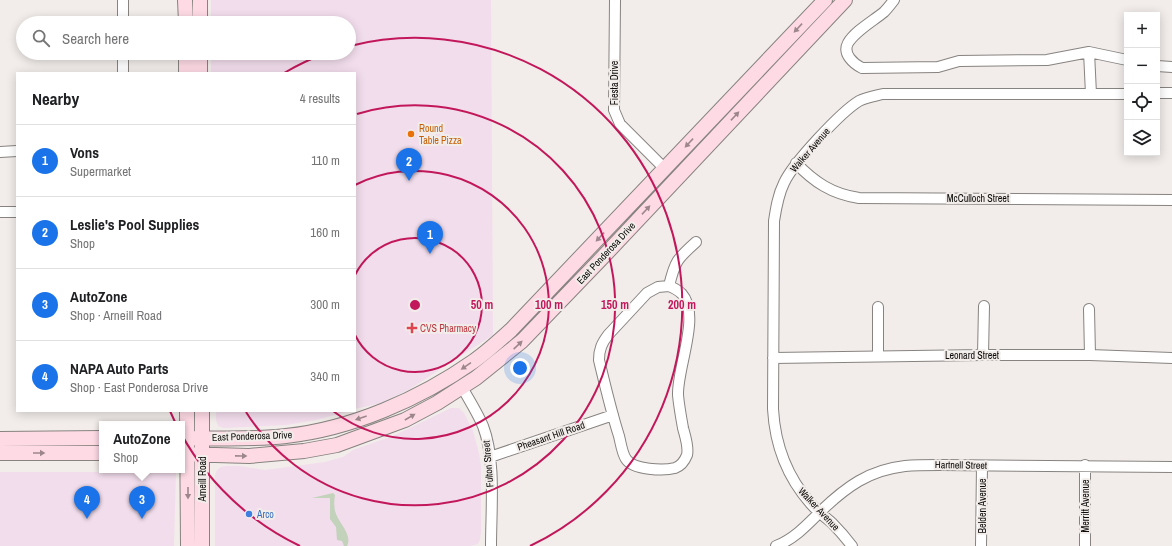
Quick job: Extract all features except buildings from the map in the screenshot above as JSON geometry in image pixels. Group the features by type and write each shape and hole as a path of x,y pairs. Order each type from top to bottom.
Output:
{"main road":[{"path":"186,0 186,16"},
{"path":"200,0 200,16"},
{"name":"East Ponderosa Drive","path":"185,438 266,438 322,430 357,420 398,405 454,375 475,361 511,330 825,0"},
{"name":"East Ponderosa Drive","path":"185,454 249,456 304,451 337,444 405,420 476,378 508,354 522,341 601,260 845,0"},
{"path":"186,60 186,72"},
{"path":"200,60 200,72"},
{"path":"374,431 377,425 393,418 398,405"},
{"name":"Arneill Road","path":"188,412 185,454 188,546"},
{"name":"Arneill Road","path":"202,412 202,546"},
{"path":"0,439 99,438"},
{"path":"0,453 99,453"}],"street":[{"path":"123,0 123,16"},
{"name":"Fiesta Drive","path":"615,0 614,110 616,119 665,169"},
{"path":"894,0 884,11 864,26 848,44 847,51 854,64 862,68 938,67 959,61 1047,60 1089,52 1124,59"},
{"path":"1089,52 1091,94"},
{"path":"123,60 123,72"},
{"path":"1160,66 1172,67"},
{"path":"1160,93 1172,93"},
{"name":"Walker Avenue","path":"852,546 832,523 820,513 800,491 780,452 774,422 774,221 780,191 785,181 796,163 848,110 860,100 875,96 891,94 1124,94"},
{"path":"0,152 16,151"},
{"name":"McCulloch Street","path":"796,163 808,176 823,187 840,194 859,198 1172,200"},
{"path":"0,212 16,212"},
{"path":"669,286 677,260 696,242"},
{"path":"669,286 682,294 686,300 688,308 689,331 679,380 678,395 687,448 685,460 676,468 644,468 634,466 626,459 612,416 599,360 600,348 608,335 648,293 658,287 669,286"},
{"path":"983,355 984,306"},
{"path":"878,307 878,356"},
{"path":"1090,309 1090,355"},
{"name":"Leonard Street","path":"773,358 983,355 1090,355 1172,358"},
{"name":"Fulton Street","path":"462,387 483,426 490,457 491,546"},
{"name":"Pheasant Hill Road","path":"490,457 612,416"},
{"name":"Hartnell Street","path":"776,546 794,537 840,493 852,484 866,476 889,468 906,466 1085,465 1172,467"},
{"name":"Merritt Avenue","path":"1085,465 1085,546"},
{"name":"Belden Avenue","path":"982,466 982,546"}],"shaded area":[{"path":"211,0 491,0 493,335 410,389 381,403 356,409 356,72 211,72 211,60 356,60 356,16 211,16"},
{"path":"451,408 459,408 464,413 473,431 479,453 481,467 481,531 478,544 470,546 215,546 215,475 217,470 221,467 239,466 265,470 325,462 343,457 353,450 393,436"},
{"path":"216,412 345,412 316,420 287,425 224,428 218,426"},
{"path":"0,472 176,473 174,546 0,546"}],"green space":[{"path":"333,493 335,495 335,511 347,533 347,546 344,546 342,541 337,540 336,527 330,519 330,498 312,498"}],"place":[{"name":"Round Table Pizza","path":"411,134"},
{"name":"Leslie's Pool Supplies","path":"409,181"},
{"name":"Vons","path":"430,254"},
{"name":"CVS Pharmacy","path":"412,328"},
{"name":"Arco","path":"249,514"},
{"name":"NAPA Auto Parts","path":"87,519"},
{"name":"AutoZone","path":"142,519"}]}
